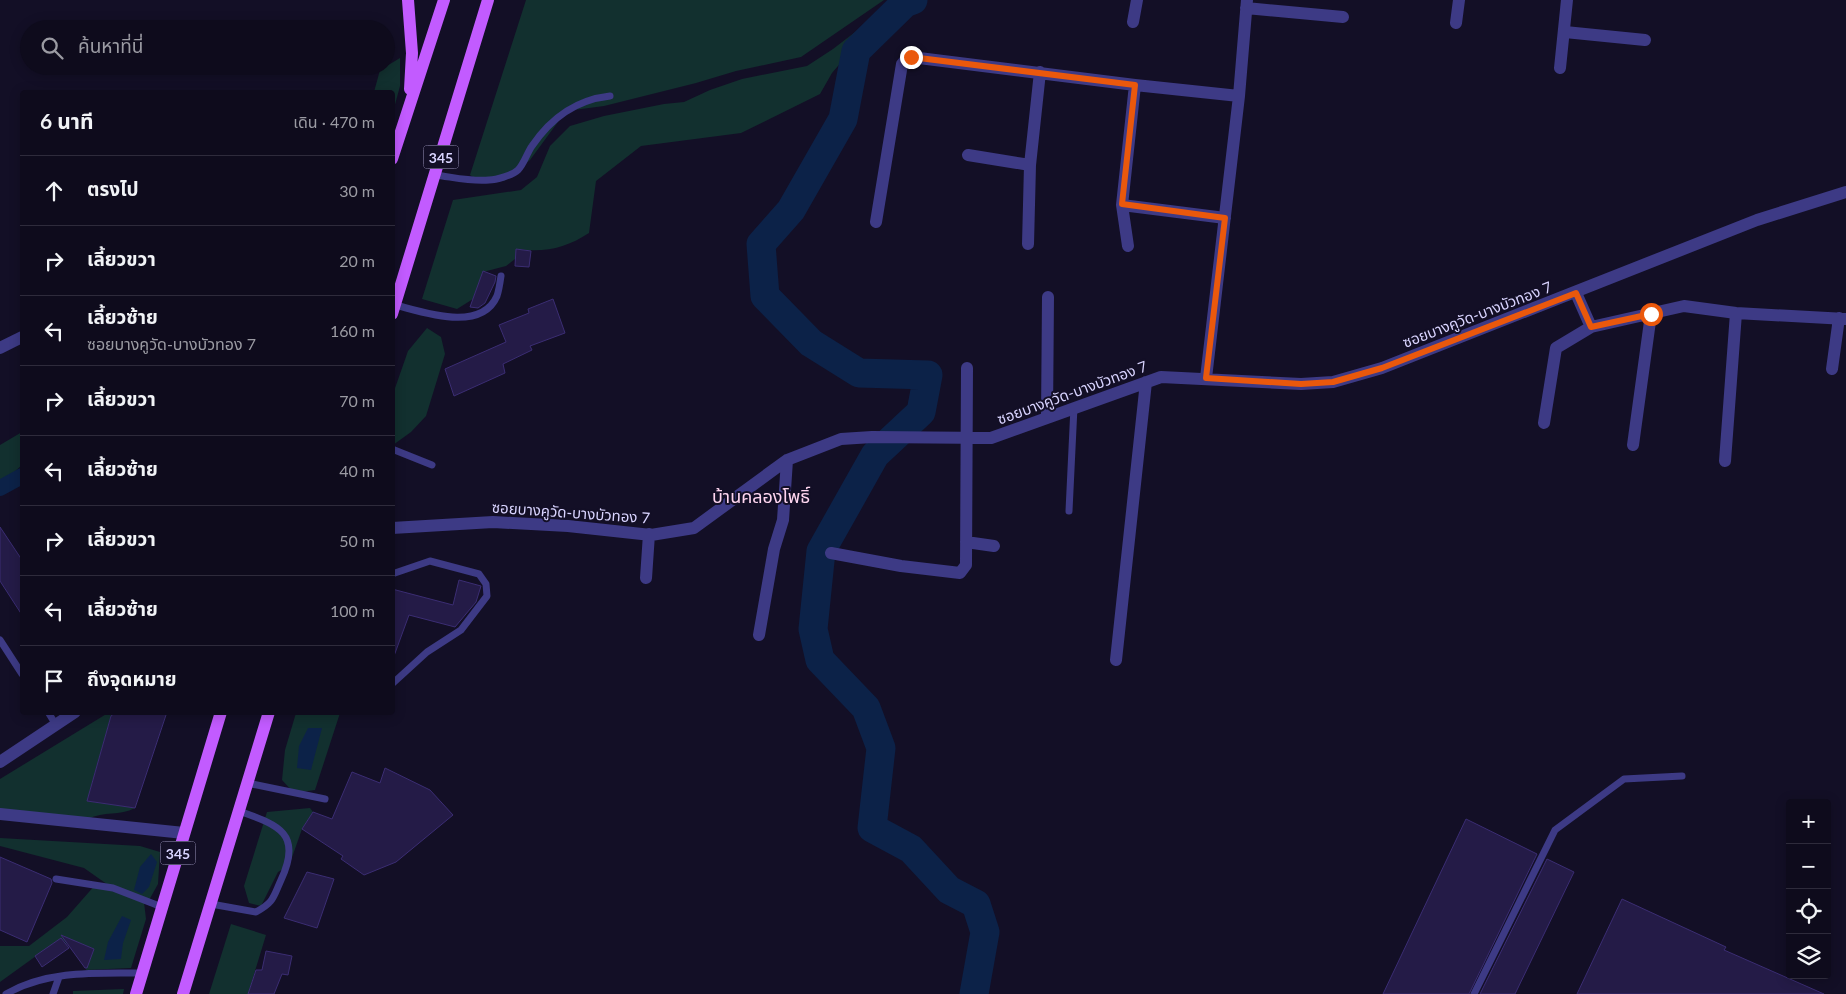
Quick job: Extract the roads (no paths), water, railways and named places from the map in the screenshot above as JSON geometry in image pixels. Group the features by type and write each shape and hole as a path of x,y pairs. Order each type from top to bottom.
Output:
{"main road":[{"path":"408,0 412,53 408,109"},
{"path":"395,150 444,0"},
{"name":"345","path":"395,307 488,3"},
{"name":"345","path":"136,994 220,715"},
{"path":"183,994 268,715"}],"street":[{"path":"1133,22 1138,0"},
{"path":"1456,23 1459,0"},
{"path":"1560,68 1567,0"},
{"path":"1206,378 1239,96 1247,4 1343,17"},
{"path":"1565,32 1645,40"},
{"path":"876,222 902,64 906,58 1239,96"},
{"path":"1028,244 1030,164 1040,72"},
{"path":"1128,246 1122,204 1135,85"},
{"path":"968,155 1030,164"},
{"name":"ซอยบางคูวัด-บางบัวทอง 7","path":"395,528 493,522 568,526 649,534 694,528 787,460 841,439 872,437 991,438 1161,377 1301,384 1333,382 1382,368 1757,220 1846,192"},
{"path":"1122,204 1225,218"},
{"path":"1576,293 1591,327"},
{"path":"1047,417 1048,297"},
{"path":"1544,423 1556,348 1591,327 1684,306 1736,313 1843,319 1832,369"},
{"path":"1725,461 1736,313"},
{"path":"1632,445 1651,314"},
{"path":"0,348 20,338"},
{"path":"831,552 901,566 960,573 966,565 967,368"},
{"path":"1116,660 1146,382"},
{"path":"759,635 774,549 783,520 787,460"},
{"path":"646,578 649,534"},
{"path":"966,542 994,546"},
{"path":"0,762 71,715"},
{"path":"0,814 184,833"}],"lane":[{"path":"435,175 489,180 511,174 518,170 538,136 555,118 574,105 594,98 610,96"},
{"path":"395,310 444,318 473,315 486,310 496,297 501,276"},
{"path":"1068,511 1074,407"},
{"path":"395,450 432,465"},
{"path":"395,573 430,561 479,574 486,584 487,596 461,630 426,652 395,681"},
{"path":"0,640 20,671"},
{"path":"50,715 56,725"},
{"path":"1474,994 1555,830 1624,779 1682,776"},
{"path":"247,783 325,799"},
{"path":"211,904 256,912 270,904 291,857 284,835 273,823 239,811"},
{"path":"56,879 113,888 162,907"},
{"path":"6,994 25,985 76,973 142,973"},
{"path":"53,994 59,977"}],"water":[{"path":"308,728 322,728 311,770 297,768 299,746"},
{"path":"151,854 157,862 149,887 142,894 134,890 140,867"},
{"path":"122,916 131,920 123,943 121,959 104,960 108,942"}],"waterway":[{"path":"913,0 905,3 856,51 843,119 791,210 761,244 765,296 811,343 859,373 928,375 921,412 875,455 821,551 813,629 820,660 866,708 881,748 872,828 911,849 949,890 976,904 985,932 974,994"},
{"path":"0,488 20,477"}],"district":[{"name":"บ้านคลองโพธิ์","path":"761,496"}]}
